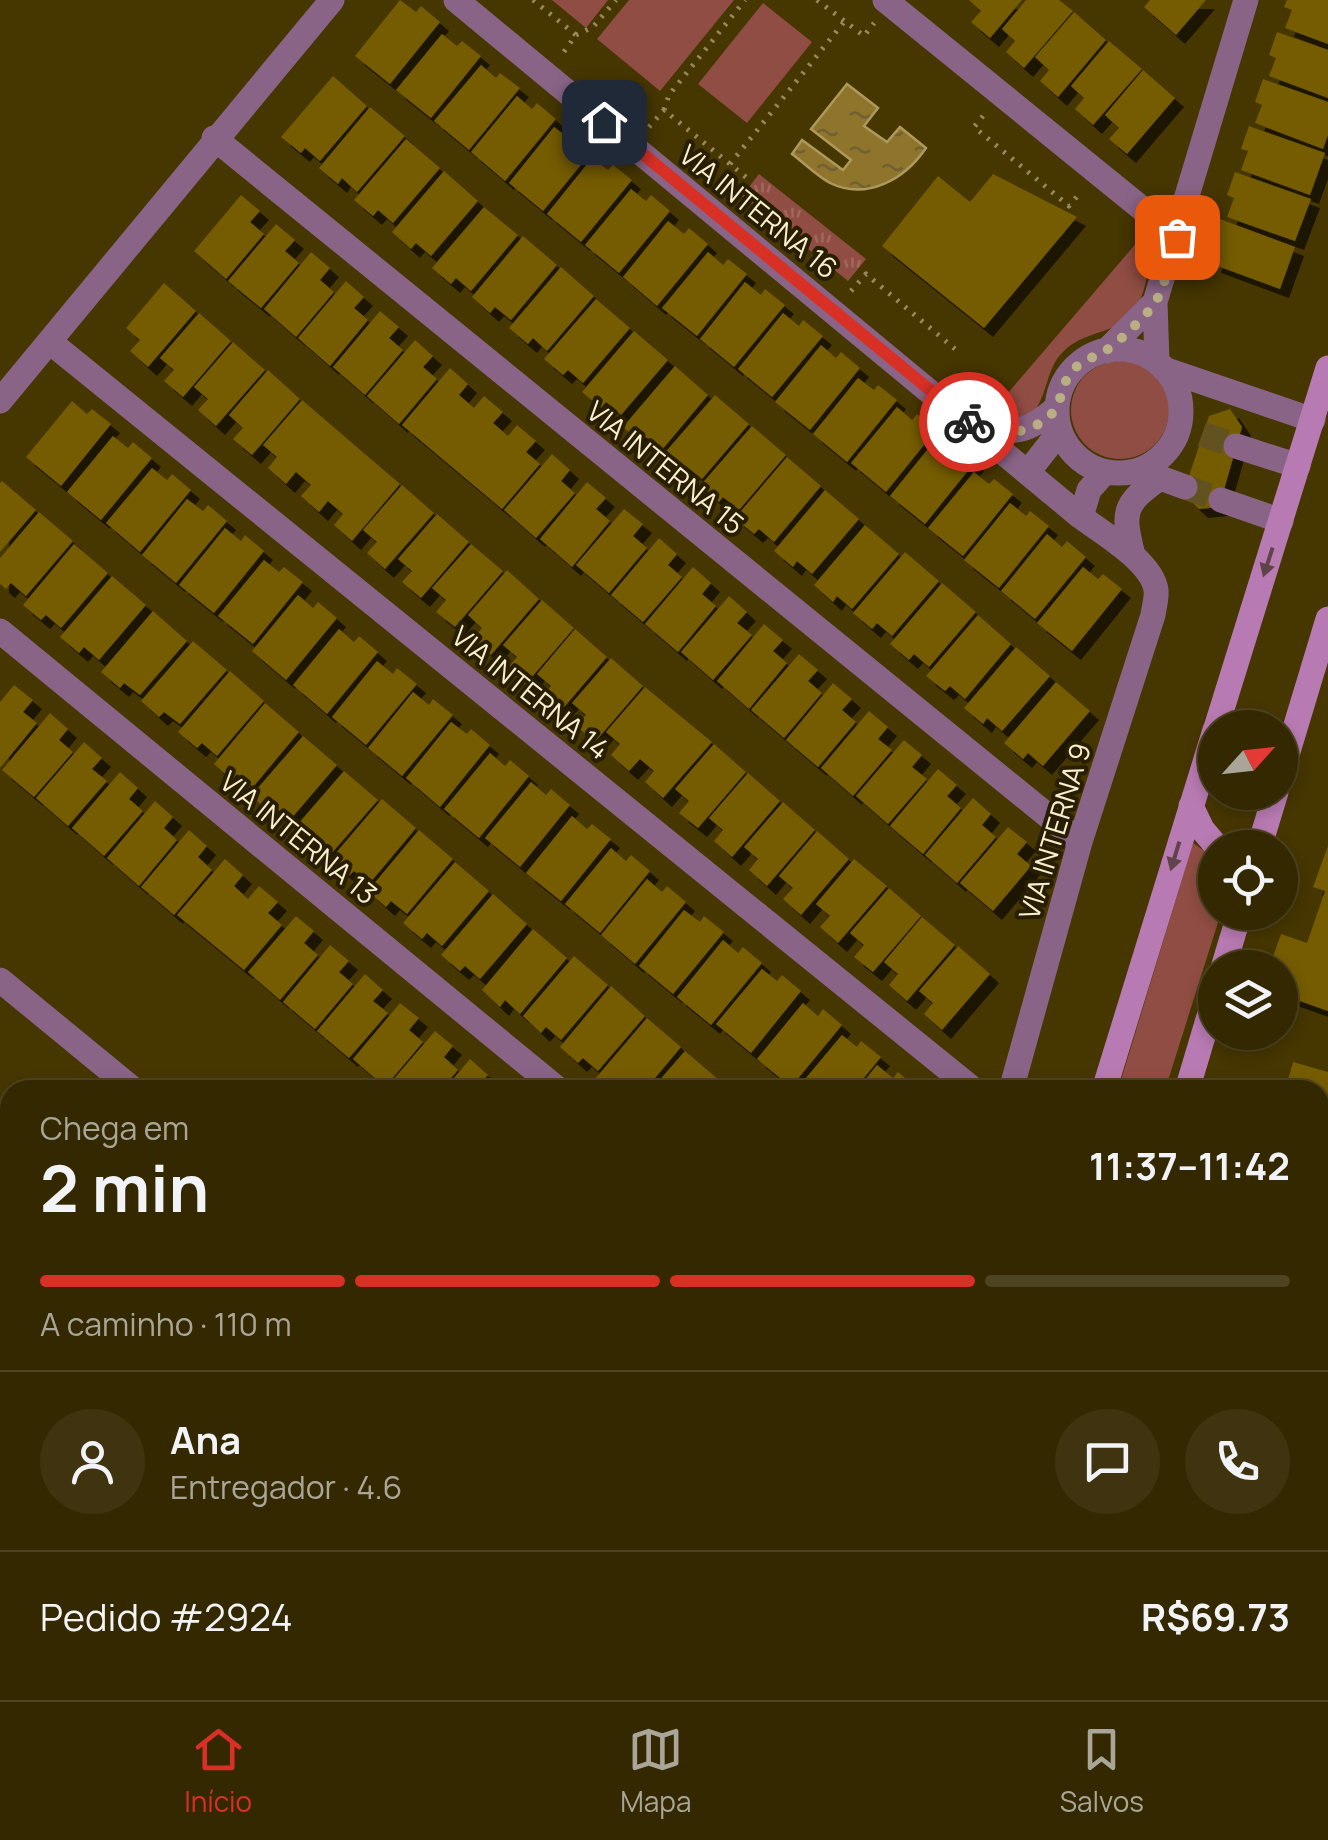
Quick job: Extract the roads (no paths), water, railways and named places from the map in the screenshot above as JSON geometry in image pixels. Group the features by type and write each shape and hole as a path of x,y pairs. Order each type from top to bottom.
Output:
{"main road":[{"path":"1221,710 1328,368"},
{"path":"1298,718 1328,619"},
{"path":"1107,1080 1198,784"},
{"path":"1191,806 1203,830"},
{"path":"1190,1080 1199,1050"}],"street":[{"path":"0,400 332,0"},
{"name":"VIA INTERNA 16","path":"456,0 1133,556 1147,571 1156,590"},
{"path":"1133,556 1124,521 1136,495 1165,453 1191,430 1179,395 1161,366 1155,302 1246,0"},
{"path":"881,10 1177,237"},
{"name":"VIA INTERNA 15","path":"214,138 1080,842"},
{"path":"1106,351 1155,302"},
{"name":"VIA INTERNA 14","path":"50,342 962,1080"},
{"path":"1028,472 1058,420 1064,384 1074,368 1106,351 1124,350 1312,420"},
{"path":"978,430 1017,432 1058,420"},
{"path":"1058,420 1068,447 1081,460 1105,472 1150,474 1185,487"},
{"path":"1236,446 1298,466"},
{"path":"1081,516 1090,490 1105,472"},
{"path":"1222,500 1281,521"},
{"name":"VIA INTERNA 9","path":"1014,1080 1080,842 1153,615 1156,590"},
{"name":"VIA INTERNA 13","path":"0,631 547,1080"},
{"path":"0,980 122,1080"}],"water":[{"path":"847,84 878,108 864,126 887,142 900,127 926,148 896,177 871,188 844,188 830,183 792,154 802,140 843,170 851,160 811,129"}],"tunnel":[{"path":"1202,434 1236,446"},
{"path":"1185,487 1221,500"}]}
